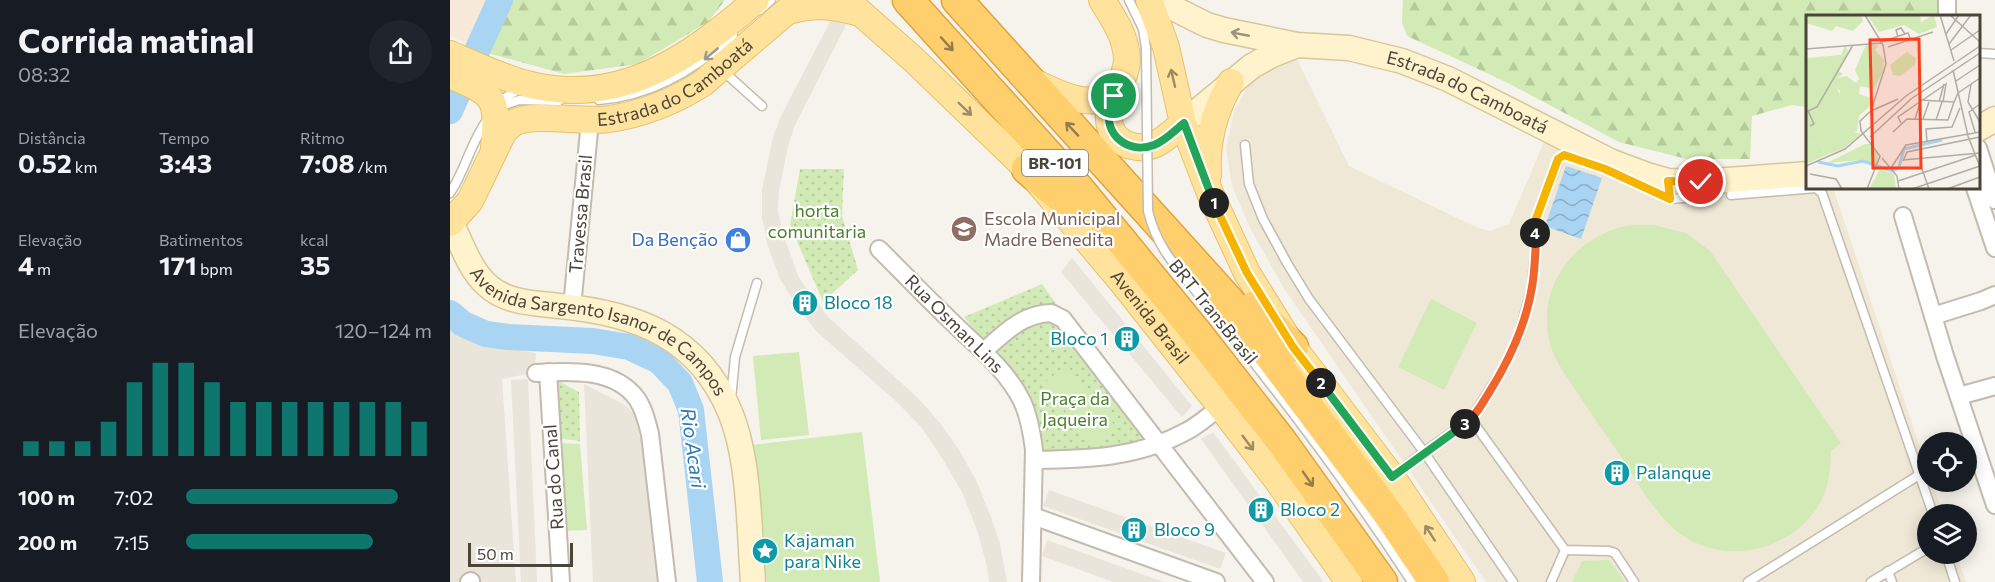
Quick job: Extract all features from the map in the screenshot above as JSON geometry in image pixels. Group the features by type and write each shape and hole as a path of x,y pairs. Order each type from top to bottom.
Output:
{"highway":[{"name":"Avenida Brasil","path":"908,0 1078,188 1196,332 1282,442 1382,582"},
{"name":"BR-101","path":"957,0 1228,301 1387,513 1434,582"},
{"path":"1027,169 1073,207 1158,298 1196,332"},
{"path":"1126,187 1152,209 1293,347"},
{"path":"1335,517 1373,582"}],"main road":[{"path":"1102,0 1117,25 1126,48 1125,72 1108,113 1113,134 1120,141 1138,148 1156,145 1184,123"},
{"path":"1149,0 1166,47 1184,123 1210,193 1247,273 1293,347 1392,477 1461,582"},
{"name":"Estrada do Camboatá","path":"1157,0 1207,25 1224,30 1297,45 1348,48 1402,61 1448,79 1612,162 1647,176 1669,190 1701,182 1806,174"},
{"path":"775,4 853,6"},
{"name":"Estrada do Camboatá","path":"487,100 517,81 609,119 662,105 691,91 775,4"},
{"name":"Estrada do Camboatá","path":"534,119 575,105 594,89 629,82 649,75 775,4"},
{"name":"Avenida Brasil","path":"853,6 913,59 1027,169 1122,282 1221,406 1349,582"},
{"name":"Estrada do Camboatá","path":"1184,123 1252,66 1297,45"},
{"name":"Estrada do Camboatá","path":"450,55 487,100"},
{"name":"Estrada do Camboatá","path":"450,75 487,100"},
{"path":"1025,77 1057,94 1072,99 1097,101 1114,96"},
{"path":"1210,193 1208,146 1212,125 1222,97 1231,82"},
{"name":"Estrada do Camboatá","path":"487,100 500,93 516,91 575,105"},
{"path":"484,148 487,100"},
{"name":"Avenida Sargento Isanor de Campos","path":"534,119 518,121 510,125 484,148 482,179 470,201 451,223 477,274 500,295 517,301 572,307 634,321 660,331 683,346 701,362 717,385 730,411 739,437 744,465 753,582"},
{"path":"1980,128 1995,119"}],"street":[{"name":"Travessa Brasil","path":"572,307 575,105"},
{"path":"1980,157 1991,206 1995,248"},
{"path":"1976,189 1991,206"},
{"path":"1903,216 1959,396 1991,483 1995,505"},
{"name":"Rua Osman Lins","path":"879,249 984,351 1011,382 1022,401 1031,429 1034,460 1031,582"},
{"path":"1933,316 1995,295"},
{"path":"984,351 1011,326 1020,321 1044,313 1056,314 1063,319 1265,582"},
{"name":"Avenida Sargento Isanor de Campos","path":"542,373 583,372 605,377 625,388 637,399 645,415 650,434 667,582"},
{"name":"Rua do Canal","path":"542,373 561,582"},
{"path":"1959,396 1995,386"},
{"path":"1034,460 1111,457 1158,444 1190,430 1221,406"},
{"path":"1033,516 1216,582"}],"lane":[{"name":"BRT TransBrasil","path":"1129,0 1143,29 1146,48 1148,211 1163,250 1319,446 1412,582"},
{"path":"575,105 632,95 670,80 685,73 738,31"},
{"path":"1980,53 1995,54"},
{"path":"710,71 762,106"},
{"path":"487,100 518,109 634,103 680,85"},
{"path":"1245,145 1249,184 1263,219 1309,299 1424,452 1513,582"},
{"path":"450,193 484,148"},
{"path":"1392,477 1471,419 1504,368 1518,338 1532,287 1536,240 1533,227 1558,159 1564,155 1614,173"},
{"path":"1624,178 1669,190 1708,196"},
{"path":"1731,195 1806,189"},
{"path":"1817,189 1822,193 1917,469"},
{"path":"730,411 735,357 757,283"},
{"path":"1471,419 1565,550"},
{"path":"1753,581 1917,476"},
{"path":"1551,582 1565,550"},
{"path":"1565,550 1615,553 1634,582"},
{"path":"1871,582 1917,555"},
{"path":"1949,564 1955,582"},
{"path":"1888,572 1892,582"}],"shaded area":[{"path":"450,0 487,0 471,47 450,35"},
{"name":"Bloco 18","path":"833,16 847,23 795,125 788,146 779,191 778,211 783,234 799,278 828,317 918,398 959,450 976,480 991,517 1000,544 1007,582 989,582 978,533 963,494 921,427 898,403 817,332 798,308 780,279 768,247 762,218 762,190 773,137 781,116"},
{"path":"1294,53 1349,166 1478,228 1490,231 1509,224 1547,135 1659,185 1833,189 1917,438 1917,492 1935,492 1940,504 1917,504 1917,564 1960,564 1966,582 1486,582 1285,290 1250,228 1232,186 1226,148 1234,112 1248,86 1267,67"},
{"name":"Bloco 1","path":"1072,258 1192,406 1182,417 1061,272"},
{"path":"450,327 477,341 536,353 535,370 502,379 516,582 450,582"},
{"path":"528,379 537,582 521,582 511,380"},
{"path":"584,384 625,405 639,417 659,582 593,582"},
{"name":"Bloco 2","path":"1213,432 1322,582 1303,582 1201,439"},
{"name":"Bloco 9","path":"1049,490 1226,553 1220,569 1043,506"},
{"path":"1047,540 1164,582 1113,582 1042,556"}],"green space":[{"path":"506,0 725,0 708,22 638,64 564,74 484,52"},
{"path":"1403,0 1938,0 1939,15 1806,15 1806,107 1792,105 1752,116 1750,159 1687,159 1619,142 1506,82 1407,36 1402,22"},
{"name":"horta comunitaria","path":"800,169 844,169 842,216 858,270 823,302 790,225"},
{"path":"1631,225 1654,225 1686,233 1710,251 1841,443 1831,451 1826,488 1817,508 1791,534 1757,549 1738,551 1702,546 1685,537 1665,520 1646,496 1553,353 1548,333 1547,313 1551,294 1568,261 1582,247 1618,228"},
{"name":"Praça da Jaqueira","path":"1042,284 1157,444 1037,457 996,356 964,317"},
{"path":"1431,299 1477,323 1444,390 1398,367"},
{"path":"799,352 809,435 761,440 753,356"},
{"path":"1067,365 1115,426 1094,444 1042,384"},
{"path":"555,379 579,392 580,441 556,438"},
{"path":"862,432 880,582 767,582 751,445"},
{"path":"557,443 580,444 587,530 564,531"},
{"path":"1609,560 1625,582 1572,582 1582,561"}],"water":[{"path":"1566,166 1602,178 1581,239 1545,226"}],"waterway":[{"name":"Rio Acari","path":"450,111 500,0"},
{"name":"Rio Acari","path":"450,313 463,324 486,334 593,341 629,347 659,361 680,383 691,410 710,582"}],"place":[{"name":"Escola Municipal Madre Benedita","path":"964,229"},
{"name":"Da Benção","path":"738,240"},
{"name":"Bloco 18","path":"805,303"},
{"name":"Bloco 1","path":"1127,339"},
{"name":"Palanque","path":"1617,473"},
{"name":"Bloco 2","path":"1261,510"},
{"name":"Bloco 9","path":"1134,530"},
{"name":"Kajaman para Nike","path":"765,551"}],"route":[{"path":"1114,96 1108,113 1110,124 1113,134 1129,146 1138,148 1156,145 1184,123 1210,193 1247,273 1293,347 1392,477 1471,419 1504,368 1518,338 1532,287 1536,240 1533,227 1558,159 1564,155 1605,169 1670,199 1668,181 1701,182"}]}
